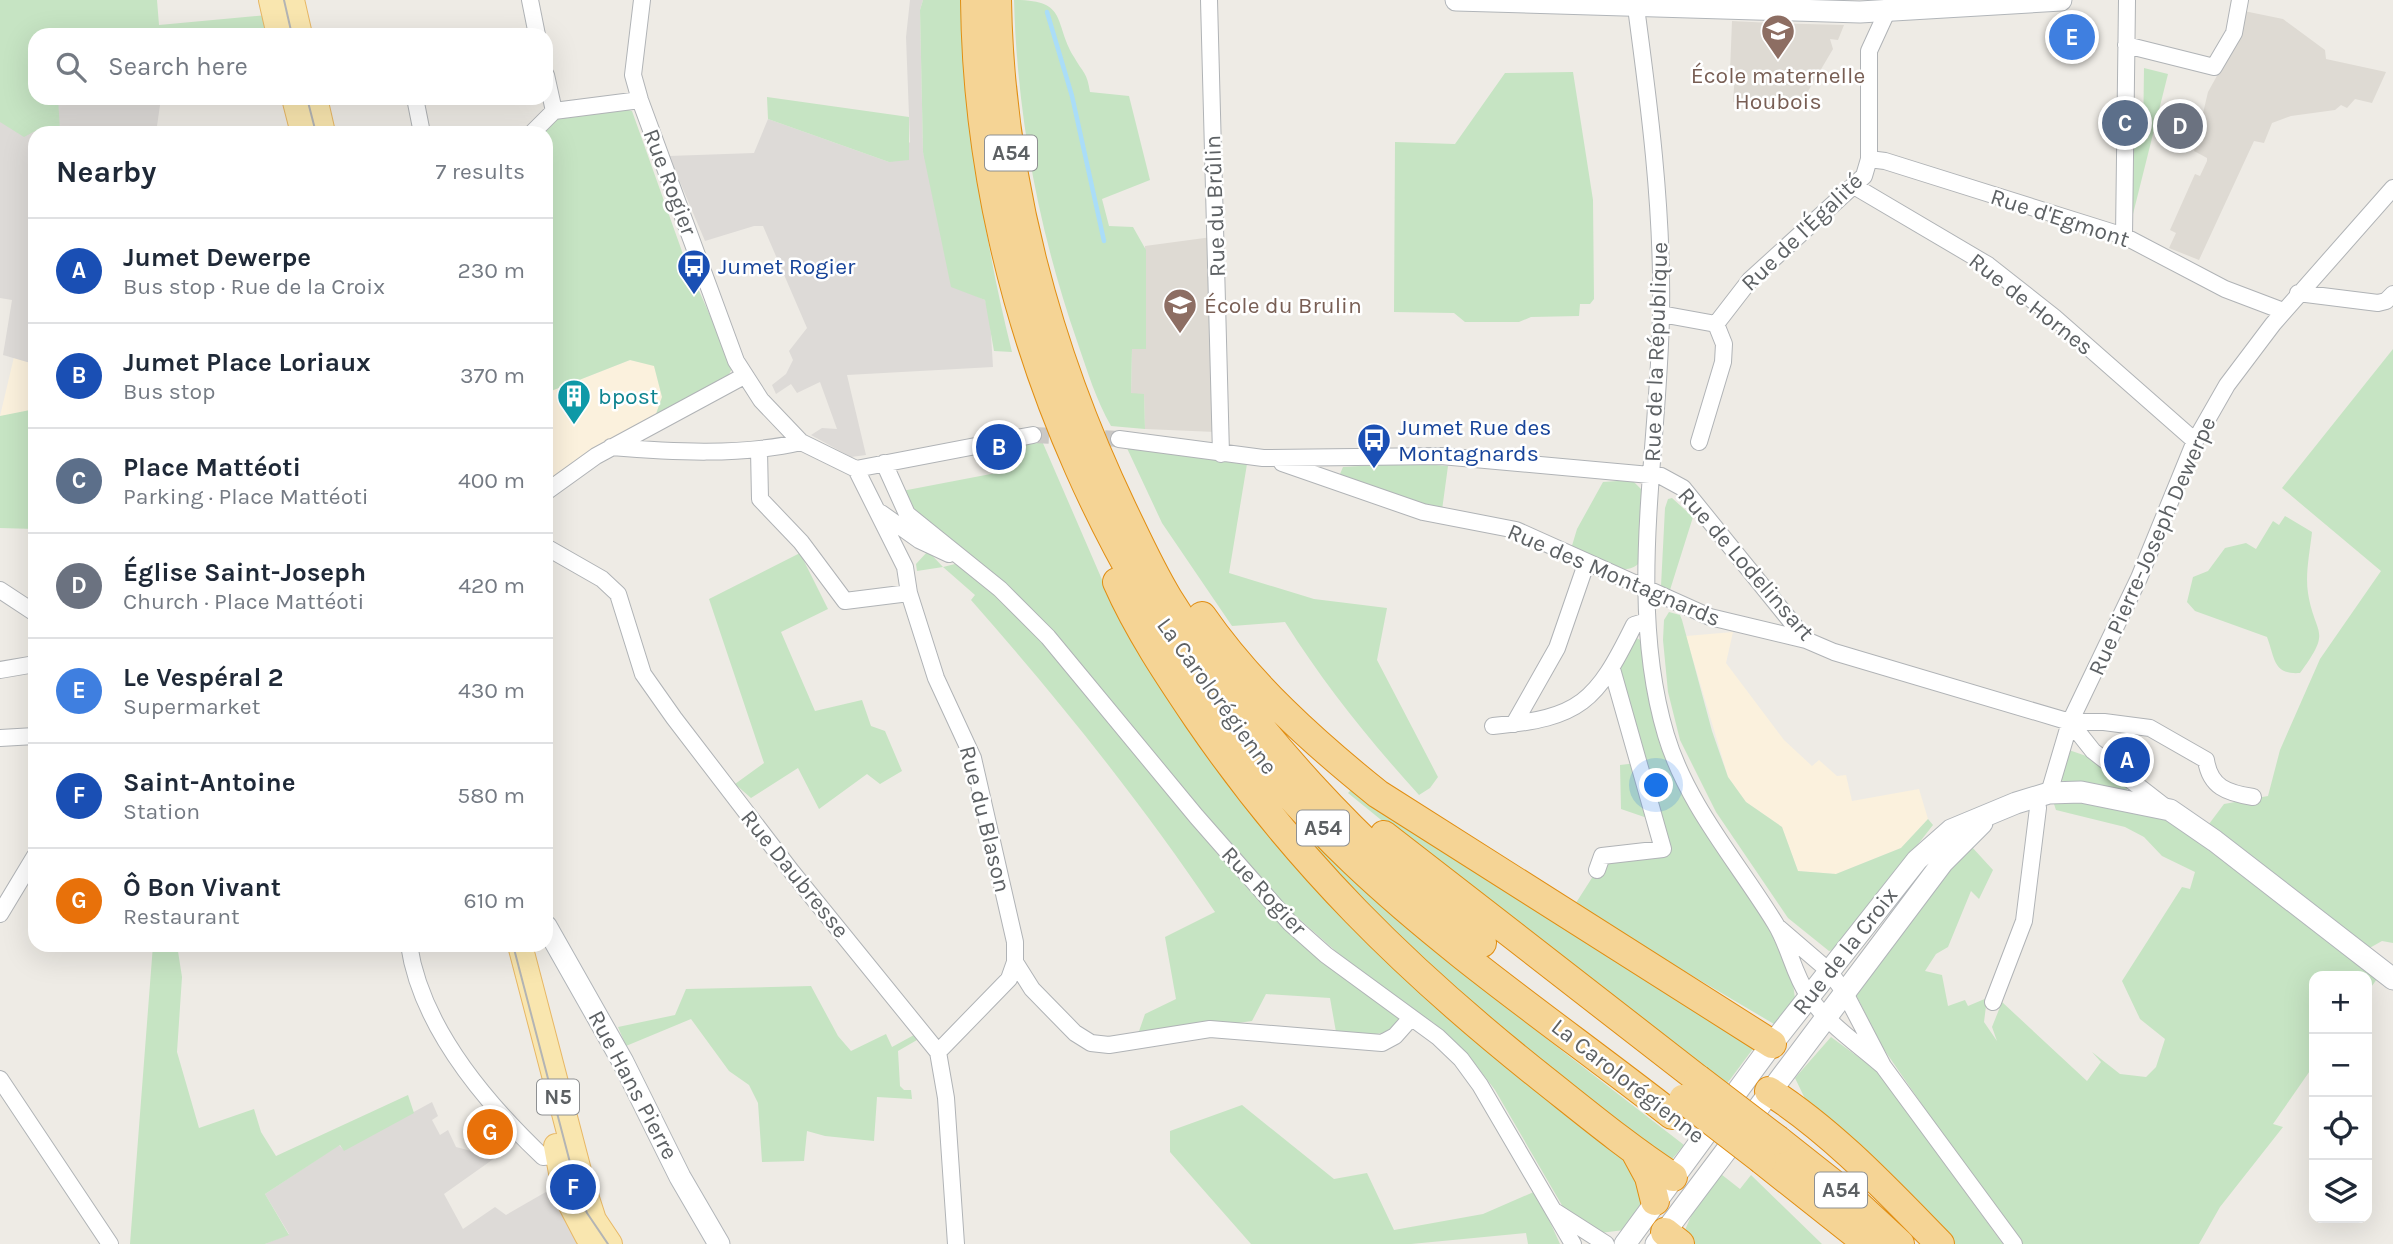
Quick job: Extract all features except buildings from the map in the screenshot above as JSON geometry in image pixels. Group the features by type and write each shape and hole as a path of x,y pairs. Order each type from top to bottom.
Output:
{"highway":[{"name":"La Carolorégienne","path":"975,0 982,112 997,207 1021,309 1072,454 1136,584 1213,699 1269,771 1354,861 1429,926 1685,1098"},
{"name":"La Carolorégienne","path":"997,0 1002,82 1018,203 1047,316 1068,381 1104,470 1168,598 1226,681 1303,776 1356,835 1453,921 1764,1158 1868,1244"},
{"path":"1072,454 1082,503 1119,587 1145,636 1240,780 1298,852 1370,930 1431,986 1636,1153 1673,1177"},
{"path":"1104,470 1209,626 1259,688 1323,750 1378,794 1474,857 1772,1044"},
{"path":"1775,1083 1806,1118 1883,1187 1940,1244"},
{"path":"1636,1153 1649,1177 1655,1201"},
{"name":"La Carolorégienne","path":"1764,1158 1839,1244"},
{"name":"La Carolorégienne","path":"1764,1158 1845,1193 1900,1244"}],"main road":[{"path":"280,28 282,4"},
{"path":"282,4 296,28"},
{"path":"296,105 301,126"},
{"path":"317,105 321,126"},
{"name":"N5","path":"506,952 566,1155 594,1220 610,1244"},
{"name":"N5","path":"522,952 566,1155 565,1194 578,1222 593,1244"}],"street":[{"path":"530,0 536,28"},
{"name":"Rue Rogier","path":"642,0 633,75 744,376 761,400 801,442 856,468"},
{"name":"Rue du Brûlin","path":"1209,0 1221,454"},
{"path":"1456,0 1890,6 2061,0"},
{"path":"2123,236 2127,0"},
{"path":"2126,45 2214,67 2234,33 2240,0"},
{"name":"Rue de la République","path":"1636,3 1660,232 1661,314 1647,592 1652,674 1673,756 1693,798 1777,926 1809,997 1827,1017 1883,1066"},
{"name":"Rue de l'Égalité","path":"1716,324 1750,280 1864,176 1869,159 1869,51 1890,6"},
{"path":"539,126 554,111 640,100"},
{"path":"416,105 421,126"},
{"path":"553,105 554,111"},
{"name":"Rue d'Egmont","path":"1869,159 1885,161 2123,236 2225,289 2283,311"},
{"name":"Rue de Hornes","path":"1854,186 1988,265 2054,317 2195,441"},
{"name":"Rue Pierre-Joseph Dewerpe","path":"1993,1002 2024,921 2038,808 2070,722 2139,578 2195,441 2227,385 2283,311 2393,188"},
{"path":"2298,293 2378,303 2390,299 2393,293"},
{"path":"1661,314 1716,324 1724,344 1723,362 1699,442"},
{"path":"553,487 611,447 744,376"},
{"path":"856,468 1033,435"},
{"name":"Rue de Lodelinsart","path":"1119,439 1263,458 1441,456 1652,474 1669,478 1683,488 1806,640 1834,652 2070,722 2104,722 2150,728 2206,760 2208,773 2228,793 2253,797"},
{"path":"611,447 645,450 760,450 801,442"},
{"path":"760,450 760,499 801,542 845,601 909,593"},
{"name":"Rue des Montagnards","path":"1263,458 1306,470 1423,512 1516,530 1647,592 1722,622 1806,640"},
{"path":"884,463 907,514 970,564"},
{"name":"Rue du Blason","path":"856,468 905,567 909,593 936,678 973,758 1015,942 1015,962"},
{"path":"880,513 919,540 970,564"},
{"path":"905,567 919,540 920,523"},
{"name":"Rue Daubresse","path":"553,551 602,579 618,594 643,674 792,873 938,1052 946,1098 956,1244"},
{"name":"Rue Rogier","path":"970,564 1048,637 1196,816 1290,923 1325,955 1438,1037 1480,1085 1573,1244"},
{"path":"1514,724 1557,648 1586,564"},
{"path":"0,590 28,608"},
{"path":"1493,726 1562,715 1584,701 1612,669 1634,625 1647,621"},
{"path":"0,670 28,665"},
{"path":"1597,870 1602,856 1663,849 1612,669"},
{"name":"Rue de la Croix","path":"2070,722 2093,751 2393,979"},
{"path":"0,738 28,736"},
{"name":"Rue de la Croix","path":"1625,1244 1829,971 1917,860 1951,830 2000,809 2043,795 2081,792 2170,810"},
{"name":"Rue de la Croix","path":"1667,1240 1712,1167 1943,862 1964,839 2000,809"},
{"path":"0,914 28,868"},
{"name":"Rue de la République","path":"1777,926 1829,971 1845,993 1883,1066 2014,1244"},
{"name":"Rue Hans Pierre","path":"553,938 623,1062 680,1177 719,1244"},
{"path":"411,952 422,998 460,1061 518,1134 542,1157 566,1155"},
{"path":"938,1052 1009,979 1015,962"},
{"path":"1015,962 1032,989 1075,1032 1091,1043 1109,1045 1210,1029 1382,1044 1395,1036 1411,1018"},
{"path":"1741,1086 1775,1083 1772,1044"},
{"path":"0,1079 110,1244"},
{"path":"1673,1177 1691,1177 1712,1167"},
{"path":"1655,1201 1667,1240"},
{"name":"Rue Rogier","path":"1556,1212 1606,1244"}],"shaded area":[{"path":"910,0 923,0 920,10 923,152 974,295 985,300 990,318 993,367 847,375 866,455 851,457 811,435 822,428 837,429 820,382 797,393 791,384 776,394 772,385 786,374 793,360 789,351 807,328 763,226 754,226 705,241 669,156 754,153 768,119 889,162 910,142 906,37"},
{"path":"2244,11 2283,19 2325,50 2326,59 2386,72 2372,103 2355,99 2347,108 2341,105 2335,110 2291,116 2272,123 2264,143 2254,141 2199,260 2169,248 2176,233 2170,230 2195,174 2200,176 2207,161 2207,158 2194,151 2208,92 2239,36"},
{"name":"École maternelle Houbois","path":"1732,21 1844,25 1838,40 1830,39 1833,49 1797,110 1733,102 1735,73 1730,72"},
{"path":"0,79 28,94 28,105 160,105 157,126 28,126 28,362 3,355 12,300 0,298"},
{"name":"École du Brulin","path":"1212,237 1216,432 1145,429 1144,394 1131,394 1132,349 1146,348 1145,246"},
{"path":"14,357 28,362 28,414 0,416"},
{"path":"630,360 654,365 662,397 656,414 595,449 553,479 553,390"},
{"path":"1733,632 1726,663 1784,740 1812,766 1819,760 1837,776 1846,775 1852,801 1919,789 1928,819 1901,848 1836,874 1798,871 1782,827 1746,802 1728,777 1686,636"},
{"path":"432,1102 438,1116 432,1120 440,1135 448,1130 456,1147 479,1153 518,1134 523,1138 444,1194 463,1229 495,1207 506,1215 551,1189 586,1244 265,1244 289,1234 265,1194 339,1145 344,1150"}],"green space":[{"path":"0,0 157,0 159,25 267,15 270,28 28,28 28,105 58,105 60,126 28,126 28,135 24,137 0,122"},
{"path":"923,0 961,0 978,177 992,264 1012,352 994,351 985,300 951,287 923,152 920,10"},
{"path":"1014,0 1044,4 1057,15 1068,45 1086,76 1090,92 1129,96 1150,180 1102,199 1109,226 1133,227 1146,250 1146,349 1132,349 1131,393 1144,394 1145,429 1111,426 1092,385 1064,300 1032,173 1020,87"},
{"path":"2144,68 2168,74 2132,218 2134,141 2143,140"},
{"path":"1573,72 1593,200 1594,299 1590,304 1580,304 1579,316 1531,317 1519,322 1465,322 1454,313 1394,312 1395,142 1455,144 1505,73"},
{"path":"767,97 909,117 909,160 889,162 768,119"},
{"path":"624,109 632,111 684,257 733,367 728,376 656,414 662,397 654,366 630,360 553,390 553,126 548,126 555,118"},
{"path":"2393,349 2393,943 2382,941 2366,950 2209,824 2224,804 2268,796 2280,750 2320,659 2381,571 2282,488"},
{"path":"28,410 28,529 0,528 0,416"},
{"path":"1042,441 1113,605 1370,945 1443,1014 1634,1163 1644,1199 1624,1230 1600,1233 1563,1207 1495,1090 1469,1056 1434,1023 1389,998 1281,903 1270,900 1411,1018 1401,1025 1376,1034 1336,1032 1330,998 1266,994 1252,1021 1137,1037 1145,1014 1176,999 1165,937 1215,912 1098,752 971,600 975,595 943,567 955,564 1012,606 906,503 902,491 996,473 994,450"},
{"path":"1126,446 1247,464 1229,573 1314,599 1387,608 1377,660 1438,777 1430,788 1419,795 1400,774 1331,689 1285,622 1232,626 1162,523"},
{"path":"1411,463 1448,466 1442,510 1342,477 1340,474 1343,467"},
{"path":"1632,480 1643,491 1639,563 1633,568 1616,568 1571,549 1577,529 1603,482"},
{"path":"1672,498 1693,517 1670,590 1661,586 1665,508 1668,499"},
{"path":"2285,516 2312,532 2307,586 2319,640 2300,673 2285,671 2276,664 2267,637 2195,611 2187,602 2193,577 2208,571 2225,548 2246,543 2256,549 2273,521 2279,525"},
{"path":"928,551 943,567 917,571 916,564"},
{"path":"800,553 828,609 781,632 815,711 862,700 871,726 885,731 902,771 880,784 867,774 819,809 798,768 751,798 735,784 764,763 709,599"},
{"path":"1669,612 1680,615 1682,620 1712,731 1728,777 1746,802 1782,827 1798,871 1836,874 1901,848 1928,819 1933,825 1836,949 1829,951 1788,918 1716,812 1680,740 1668,692 1663,640 1664,620"},
{"path":"1635,637 1640,640 1657,725 1766,921 1793,983 1795,999 1774,1024 1574,906 1597,870 1602,856 1663,849 1656,821 1621,809 1620,765 1637,763 1617,672"},
{"path":"2066,749 2092,758 2128,785 2126,793 2059,780"},
{"path":"1233,754 1380,897 1498,1001 1684,1145 1667,1165 1353,902"},
{"path":"1356,785 1755,1046 1726,1085 1487,906 1348,793"},
{"path":"2075,799 2169,816 2379,976 2372,986 2372,971 2309,971 2309,1072 2273,1124 2283,1127 2220,1207 2199,1244 2018,1244 1883,1048 1855,993 1900,924 1971,846 1993,870 1979,899 1971,891 1948,947 1936,954 1925,971 1942,975 1948,1006 1965,1000 1968,1006 1987,998 1984,1022 1997,1041 1992,1027 2002,1002 2087,1081 2101,1062 2092,1052 2120,1074 2146,1077 2156,1067 2165,1039 2140,1019 2122,981 2182,887 2190,889 2195,872 2162,856 2144,837 2125,827 2056,810 2054,804"},
{"path":"152,952 178,952 182,977 177,1052 199,1128 254,1109 261,1132 276,1156 408,1095 414,1113 344,1151 340,1145 265,1194 289,1235 265,1244 130,1244"},
{"path":"811,986 838,1036 851,1051 886,1034 892,1047 914,1035 917,1040 898,1051 900,1086 904,1090 911,1090 912,1099 877,1097 874,1141 825,1136 807,1131 804,1161 762,1162 758,1103 749,1085 729,1071 691,1019 626,1046 618,1027 675,1015 686,989"},
{"path":"1831,1037 1876,1070 2003,1244 1954,1244 1808,1105 1795,1078"},
{"path":"1242,1105 1334,1179 1367,1173 1394,1230 1483,1214 1536,1191 1560,1244 1528,1244 1526,1233 1411,1244 1251,1244 1170,1152 1170,1131"},
{"path":"1712,1167 1740,1189 1751,1175 1822,1244 1679,1244"}],"waterway":[{"path":"1047,12 1072,96 1104,241"}],"tunnel":[{"path":"1033,435 1119,439"}],"tram line":[{"path":"284,0 290,28"},
{"path":"309,105 314,126"},
{"path":"515,952 578,1193 587,1213 608,1244"}],"place":[{"name":"Le Vespéral 2","path":"2072,37"},
{"name":"École maternelle Houbois","path":"1778,61"},
{"name":"Place Mattéoti","path":"2125,123"},
{"name":"Église Saint-Joseph","path":"2180,126"},
{"name":"Jumet Rogier","path":"694,296"},
{"name":"École du Brulin","path":"1180,335"},
{"name":"bpost","path":"574,426"},
{"name":"Jumet Place Loriaux","path":"999,447"},
{"name":"Jumet Rue des Montagnards","path":"1374,470"},
{"name":"Jumet Dewerpe","path":"2127,760"},
{"name":"Ô Bon Vivant","path":"490,1132"},
{"name":"Saint-Antoine","path":"573,1187"}]}
